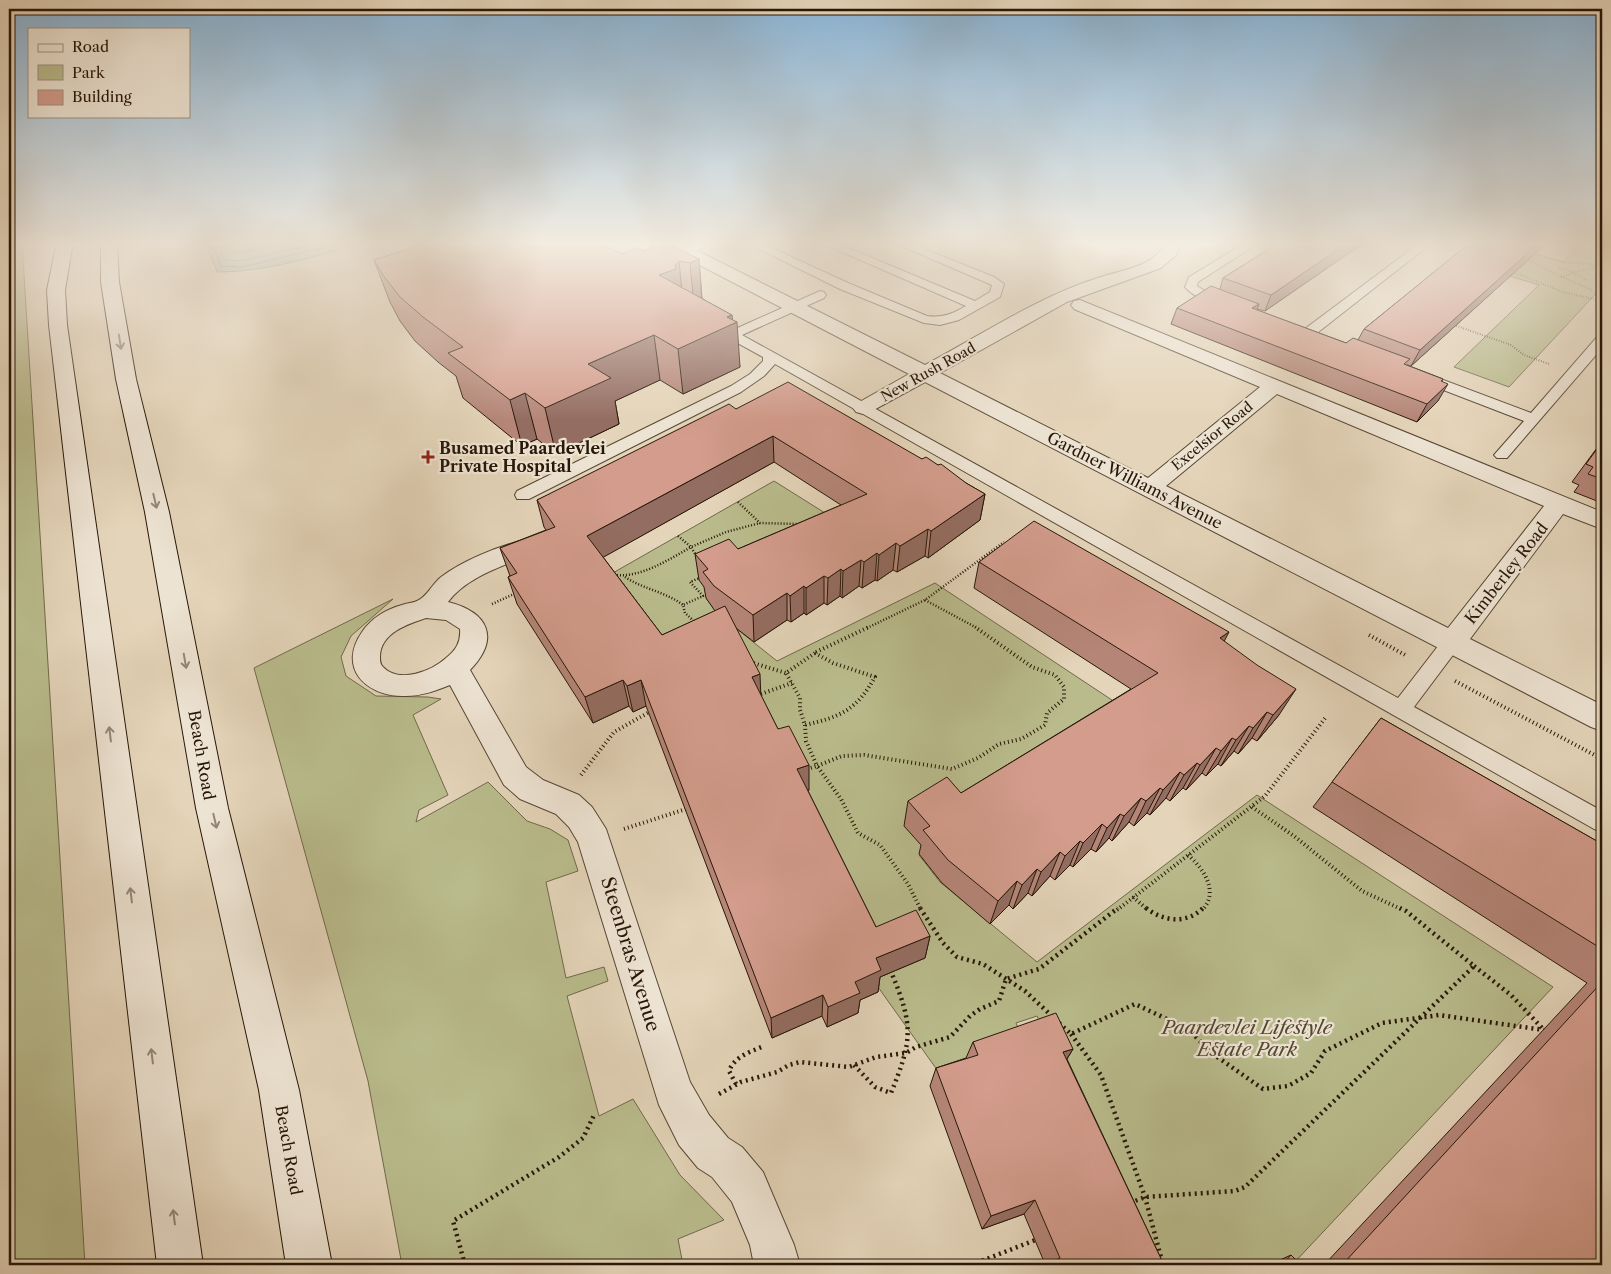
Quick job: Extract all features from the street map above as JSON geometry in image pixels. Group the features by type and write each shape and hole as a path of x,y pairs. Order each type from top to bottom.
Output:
{"street":[{"path":"57,301 58,325 180,1265"},
{"name":"Beach Road","path":"113,301 126,379 157,512 212,808 279,1090 309,1265"},
{"name":"Gardner Williams Avenue","path":"782,301 1602,719"},
{"name":"New Rush Road","path":"864,408 1055,301"},
{"path":"1080,305 1602,521"},
{"name":"Excelsior Road","path":"1150,488 1275,385"},
{"name":"Kimberley Road","path":"1452,642 1559,503"},
{"path":"426,609 451,582 520,549"},
{"path":"440,608 454,611 464,617 471,625 474,635 472,646 466,657 455,668 439,677 420,684 402,686 386,683 373,676 366,666 365,654 369,642 379,630 392,620 409,612 426,609 440,608"},
{"name":"Steenbras Avenue","path":"455,668 514,776 523,786 562,801 574,809 586,822 594,839 674,1091 686,1118 713,1153 727,1162 748,1187 772,1245 777,1265"}],"lane":[{"path":"732,335 806,301"},
{"path":"883,301 924,318 940,321 955,317 984,301"},
{"path":"966,301 977,306"},
{"path":"1221,301 1236,307"},
{"path":"1303,332 1345,301"},
{"path":"702,317 1602,822"},
{"path":"1303,332 1326,341"},
{"path":"1502,455 1602,340"},
{"path":"523,495 753,379 770,361 769,355"},
{"path":"1416,375 1533,419"},
{"path":"1401,710 1452,642"}],"path":[{"path":"1450,324 1511,345 1524,354 1574,372"},
{"path":"738,502 760,523"},
{"path":"624,577 669,560 677,553 726,532 760,523 801,524"},
{"path":"678,536 691,547 698,558"},
{"path":"786,673 815,653 925,600 1004,542"},
{"path":"608,573 624,577 632,583 674,597 683,605 685,613 699,627"},
{"path":"683,605 703,596 690,582 708,575"},
{"path":"464,617 518,591"},
{"path":"800,771 842,756 864,754 952,769 978,758 999,744 1021,739 1045,725 1047,713 1064,699 1064,687 1055,675 1032,667 982,630 925,600"},
{"path":"804,725 836,718 852,710 868,693 875,677 833,663 815,653"},
{"path":"743,660 762,664 786,673 800,698 800,710 806,741 817,766 841,799 858,832 880,845 908,884 920,908 943,942 957,957 983,964 1025,991 1071,1034 1101,1075 1145,1197 1163,1265"},
{"path":"761,694 792,683"},
{"path":"562,801 614,732 657,708"},
{"path":"1006,979 1039,969 1266,796 1326,717"},
{"path":"594,839 694,806"},
{"path":"1071,1034 1134,1004 1188,1028 1213,1054 1263,1090 1288,1086 1311,1073 1325,1051 1382,1023 1439,1015 1544,1030 1530,1012 1509,992 1406,911 1362,891 1294,836 1252,807"},
{"path":"1133,897 1147,910 1161,917 1176,920 1190,919 1201,913 1208,904 1210,892 1208,880 1201,868 1188,855"},
{"path":"912,913 920,908"},
{"path":"1126,1204 1145,1197 1235,1190 1245,1187 1474,966"},
{"path":"854,1065 875,1087 891,1093 906,1053 907,1032 904,1001 892,974"},
{"path":"686,1118 711,1099 736,1084 777,1072 789,1065 800,1062 850,1067 890,1054 906,1053 916,1047 950,1037 970,1016 980,1009 999,1001 1006,979"},
{"path":"736,1084 729,1071 731,1065 736,1059 764,1046"},
{"path":"465,1265 453,1221 559,1157 583,1138 595,1113"},
{"path":"971,1265 1044,1237"}],"green space":[{"path":"9,301 26,301 85,1265 9,1265"},
{"path":"1522,301 1589,301 1509,387 1454,367"},
{"name":"Paardevlei Lifestyle Estate Park","path":"774,481 841,523 706,598 718,614 777,661 935,583 1118,704 919,855 940,882 1037,962 1257,795 1553,987 1292,1265 1141,1265 1061,1067 1037,1016 1016,1023 1029,1053 945,1081 873,980 925,957 873,949 797,795 809,790 667,661 604,578"},
{"path":"393,599 351,636 341,657 346,676 376,696 441,699 413,715 448,795 419,810 416,822 488,782 527,821 550,829 568,840 578,871 546,882 566,978 604,967 608,981 567,996 599,1116 633,1099 680,1175 724,1220 678,1239 683,1265 402,1265 368,1081 254,668"}],"building":[{"path":"405,301 707,301 732,315 727,317 737,322 678,349 654,335 588,364 611,378 545,408 525,393 510,400 448,353 463,347"},
{"path":"1187,301 1252,301 1259,304 1252,308 1346,343 1353,338 1410,359 1404,364 1443,379 1441,381 1448,384 1427,404 1177,308"},
{"path":"1398,301 1474,301 1420,350 1364,329"},
{"path":"788,382 922,459 926,457 938,465 941,464 966,483 985,494 931,531 928,529 900,546 896,543 879,555 877,553 864,562 861,560 843,571 841,569 828,578 824,576 806,588 804,586 790,596 787,593 753,615 714,586 703,572 708,569 695,554 729,539 738,549 867,494 773,436 587,536 662,635 725,606 760,674 752,677 778,729 789,726 809,765 797,769 876,927 916,910 930,936 876,958 881,970 855,982 860,993 828,1007 823,995 771,1018 641,680 627,686 623,680 585,697 508,577 517,573 500,548 555,527 537,500 729,404 736,409"},
{"path":"1602,442 1602,479 1588,474 1593,467 1586,464"},
{"path":"1034,521 1229,632 1220,638 1257,665 1296,689 1273,715 1267,712 1253,728 1249,726 1236,740 1232,738 1221,751 1216,748 1200,765 1197,763 1184,775 1180,772 1163,790 1160,788 1146,801 1141,798 1124,816 1120,814 1107,828 1102,824 1083,843 1080,841 1065,856 1060,852 1041,872 1037,869 1022,885 1017,881 998,901 948,860 923,830 930,826 908,801 947,777 961,793 1158,673 979,562"},
{"path":"1381,718 1602,844 1602,949 1332,782"},
{"path":"1602,982 1602,1265 1342,1265"},
{"path":"1056,1013 1073,1049 1063,1052 1164,1265 1043,1265 1060,1258 1035,1200 991,1216 936,1068 978,1055 973,1042"},
{"path":"1291,1255 1301,1265 1282,1265"}],"place":[{"name":"Busamed Paardevlei Private Hospital","path":"428,457"}]}
